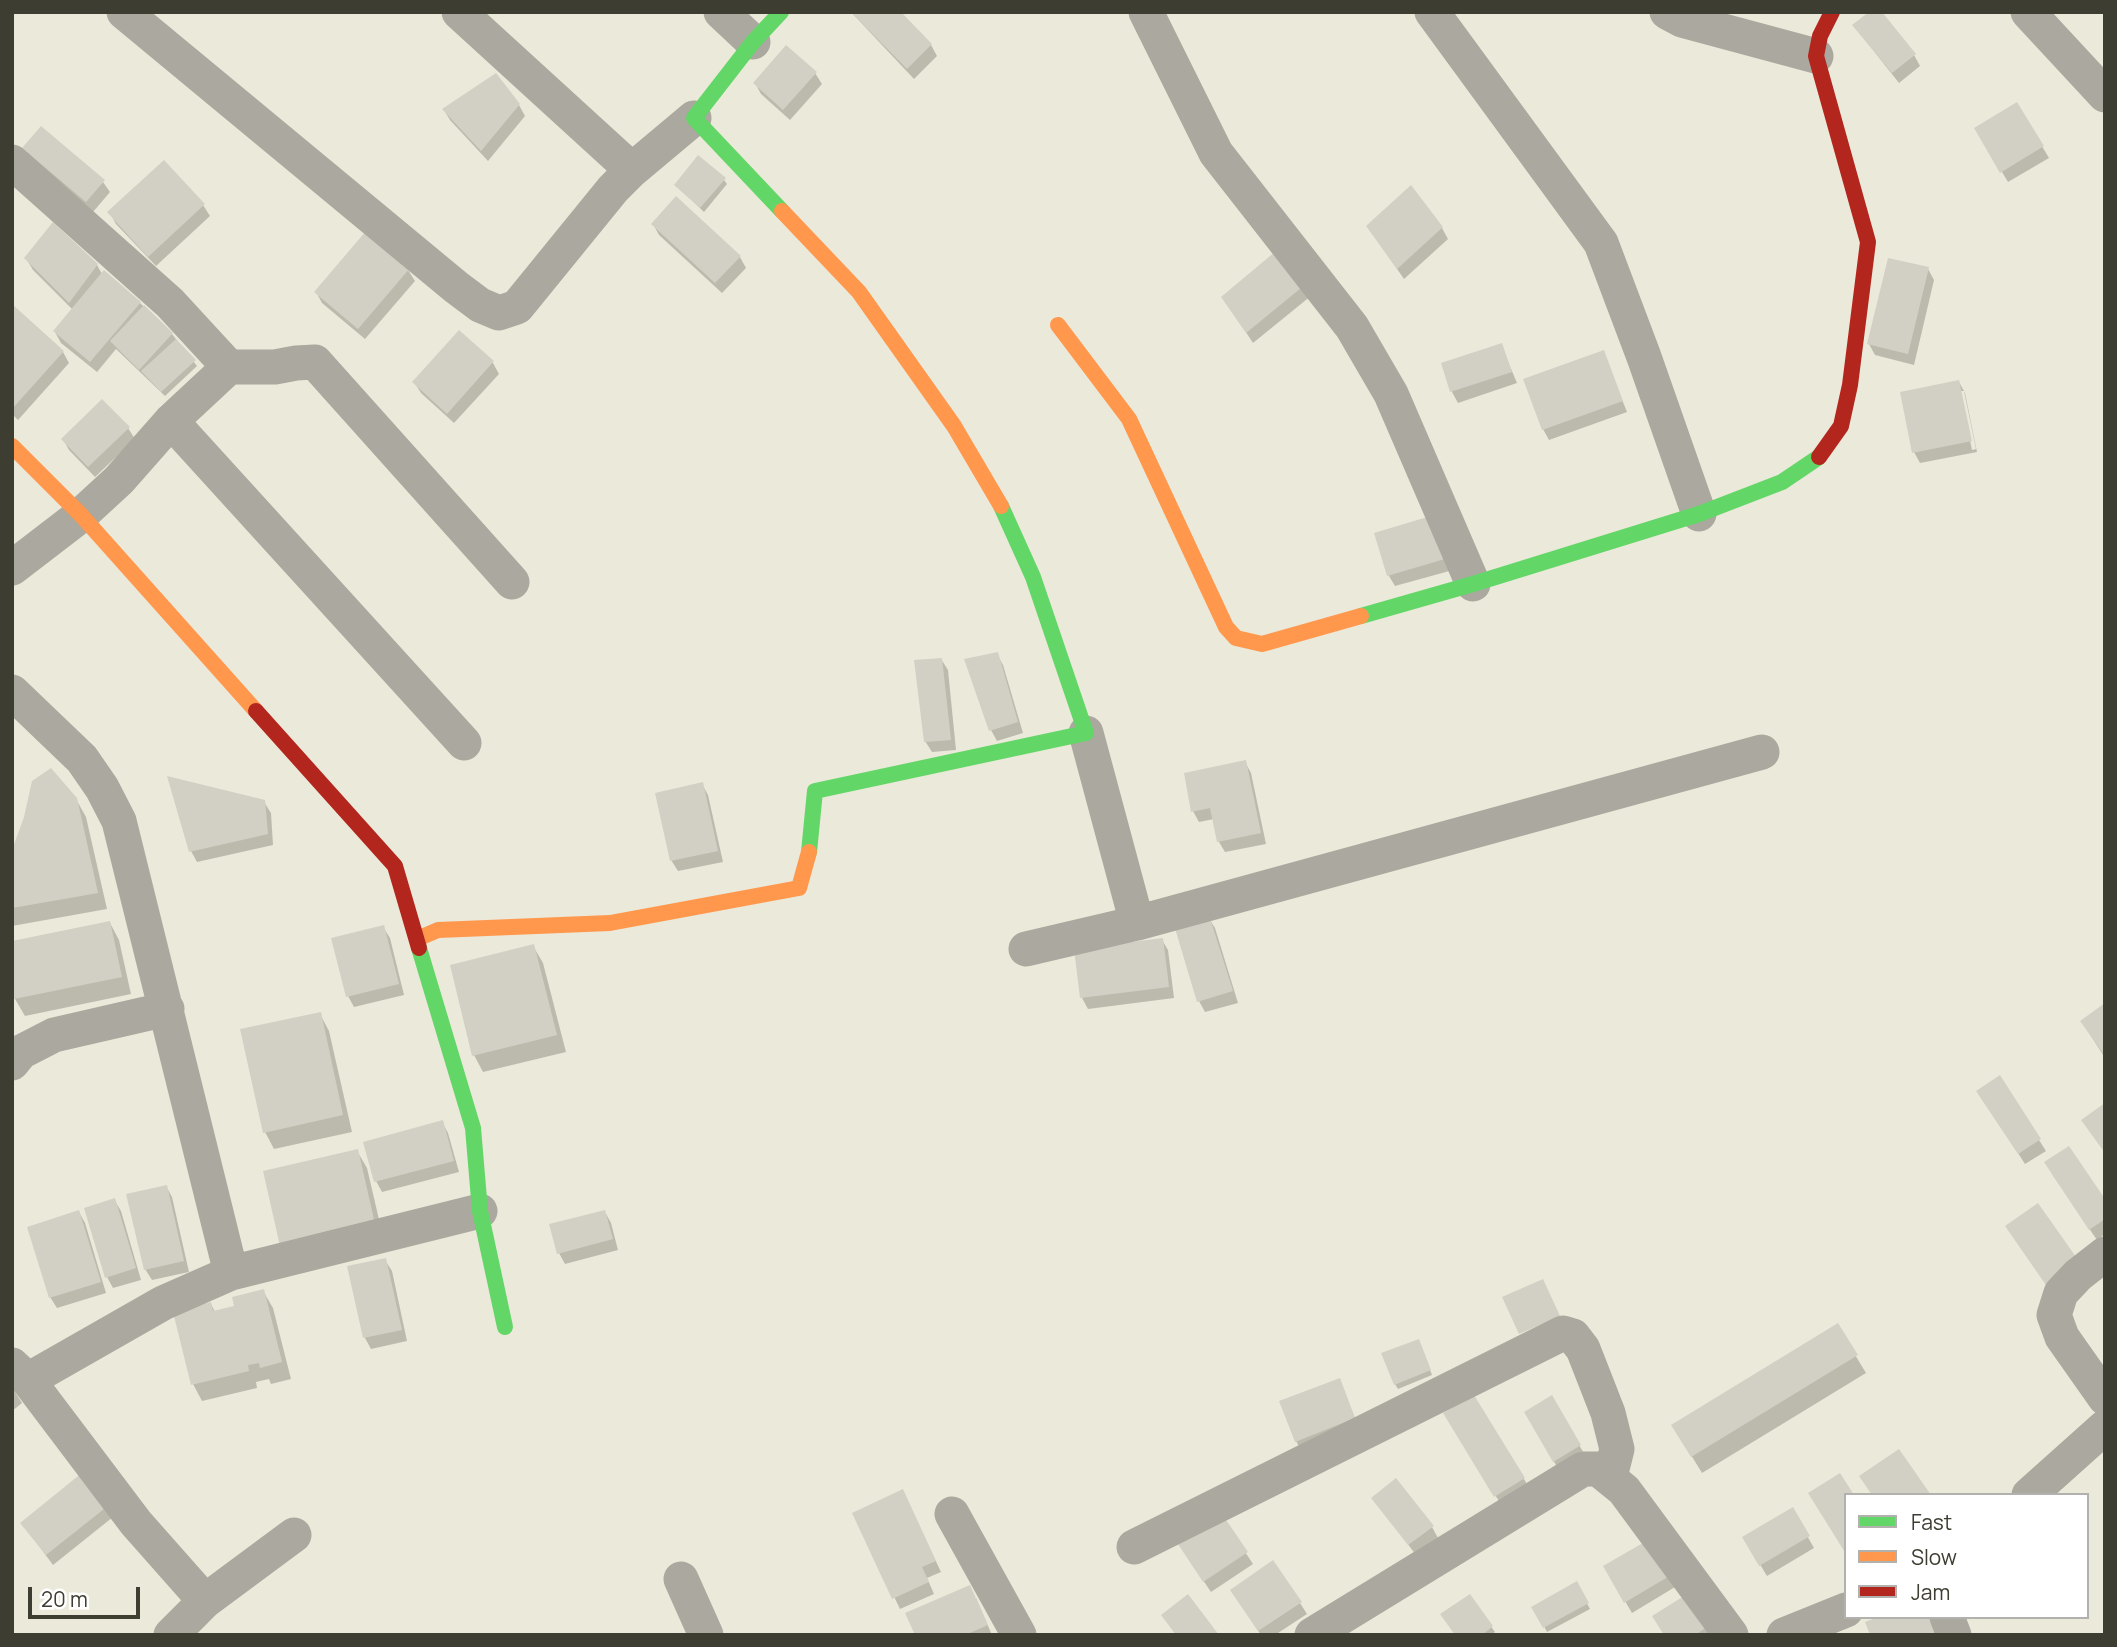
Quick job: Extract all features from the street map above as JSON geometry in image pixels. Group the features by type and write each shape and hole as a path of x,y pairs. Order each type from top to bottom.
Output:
{"street":[{"path":"124,12 456,287 480,305 499,313 517,307 613,189 695,118 753,42 781,12"},
{"path":"459,12 632,170"},
{"path":"721,12 753,42"},
{"path":"1146,12 1216,153 1352,327 1391,394 1473,584"},
{"path":"1432,12 1601,243 1699,514"},
{"path":"1667,12 1682,20 1816,56"},
{"path":"1058,325 1129,419 1226,627 1236,638 1262,644 1473,584 1699,514 1782,482 1821,456 1841,426 1850,385 1868,242 1816,56 1820,36 1832,12"},
{"path":"2028,12 2105,95"},
{"path":"695,118 859,292 954,426 998,499 1033,577 1086,733 1137,923"},
{"path":"12,162 170,303 229,367"},
{"path":"12,568 81,516 119,480 171,421 229,367 275,367 315,362 512,582"},
{"path":"171,421 464,743"},
{"path":"12,446 81,516 395,866 473,1128 480,1211 505,1327"},
{"path":"12,692 82,759 102,788 119,821 231,1273"},
{"path":"417,939 438,930 610,923 799,888 809,856 815,791 1086,733"},
{"path":"1026,949 1137,923 1762,752"},
{"path":"12,1063 21,1052 54,1035 167,1009"},
{"path":"205,1601 135,1523 20,1373 231,1273 480,1211"},
{"path":"2092,1264 2061,1293 2054,1315 2062,1337 2105,1398"},
{"path":"1134,1547 1563,1333 1573,1336 1583,1349 1608,1413 1617,1449 1610,1476"},
{"path":"2031,1493 2105,1427"},
{"path":"1312,1635 1583,1469 1598,1469 1624,1490 1731,1635"},
{"path":"952,1514 1019,1635"},
{"path":"171,1635 205,1601 294,1535"},
{"path":"681,1580 706,1635"},
{"path":"1784,1635 1844,1611"}],"building":[{"path":"851,12 901,12 932,44 907,69"},
{"path":"1869,12 1882,12 1916,54 1892,73 1852,25"},
{"path":"786,45 817,72 783,110 753,83"},
{"path":"496,73 520,104 481,151 442,109"},
{"path":"2017,102 2044,146 2000,173 1974,128"},
{"path":"41,126 105,180 86,202 22,148"},
{"path":"698,155 726,178 700,208 674,185"},
{"path":"164,160 205,204 148,257 107,212"},
{"path":"1411,185 1443,227 1397,269 1366,226"},
{"path":"676,196 741,256 715,283 651,224"},
{"path":"53,222 98,264 69,303 24,258"},
{"path":"366,231 410,268 358,329 314,292"},
{"path":"1282,246 1312,279 1246,333 1221,297"},
{"path":"1888,258 1929,267 1908,354 1867,344"},
{"path":"104,270 141,302 90,362 53,331"},
{"path":"12,304 64,351 12,409"},
{"path":"144,305 173,333 139,370 110,341"},
{"path":"459,330 494,361 447,414 412,382"},
{"path":"176,339 196,360 161,392 141,371"},
{"path":"1502,343 1512,372 1450,392 1441,363"},
{"path":"1604,350 1623,401 1542,430 1523,379"},
{"path":"1959,380 1972,441 1912,453 1900,392"},
{"path":"102,399 130,427 88,467 61,439"},
{"path":"1434,515 1448,558 1387,576 1374,533"},
{"path":"998,652 1018,722 989,731 964,659"},
{"path":"942,658 951,740 924,742 914,660"},
{"path":"1246,760 1261,833 1217,842 1210,808 1191,812 1184,773"},
{"path":"51,768 77,798 98,893 12,908 12,850 24,817 32,781"},
{"path":"167,776 265,800 268,834 189,852"},
{"path":"703,782 718,851 670,861 655,793"},
{"path":"1209,915 1233,991 1197,1002 1174,925"},
{"path":"110,921 122,977 14,999 12,941"},
{"path":"384,925 399,984 346,997 331,938"},
{"path":"1163,938 1169,987 1080,998 1074,949"},
{"path":"534,944 557,1035 472,1056 450,965"},
{"path":"2105,1003 2105,1056 2080,1021"},
{"path":"321,1012 343,1115 263,1133 240,1029"},
{"path":"2000,1075 2041,1139 2018,1154 1976,1091"},
{"path":"2105,1103 2105,1153 2081,1120"},
{"path":"443,1120 454,1161 374,1182 363,1142"},
{"path":"2069,1146 2105,1199 2105,1219 2089,1230 2044,1162"},
{"path":"358,1149 375,1224 280,1246 263,1171"},
{"path":"167,1185 184,1261 144,1270 126,1194"},
{"path":"115,1198 136,1268 105,1278 84,1208"},
{"path":"2038,1203 2081,1264 2048,1288 2005,1226"},
{"path":"79,1210 101,1282 49,1298 27,1227"},
{"path":"605,1210 613,1239 557,1254 549,1224"},
{"path":"386,1258 402,1330 363,1338 347,1266"},
{"path":"1543,1279 1560,1316 1519,1334 1502,1297"},
{"path":"264,1289 282,1362 260,1368 259,1363 248,1365 249,1371 191,1385 173,1312 211,1302 213,1311 234,1306 232,1297"},
{"path":"1838,1323 1858,1355 1691,1457 1671,1425"},
{"path":"1419,1339 1431,1370 1394,1385 1381,1353"},
{"path":"1340,1378 1355,1418 1295,1442 1279,1401"},
{"path":"1474,1395 1525,1478 1494,1497 1443,1413"},
{"path":"1552,1395 1581,1445 1553,1462 1524,1412"},
{"path":"1899,1449 1930,1493 1871,1493 1859,1476"},
{"path":"88,1468 114,1501 46,1555 20,1523"},
{"path":"1840,1473 1853,1493 1844,1493 1844,1551 1808,1493"},
{"path":"1396,1478 1434,1526 1408,1545 1371,1498"},
{"path":"903,1489 936,1561 922,1567 929,1582 892,1599 852,1513"},
{"path":"1793,1507 1810,1536 1759,1566 1742,1537"},
{"path":"1218,1508 1248,1552 1203,1582 1174,1538"},
{"path":"1655,1536 1676,1572 1624,1603 1603,1566"},
{"path":"1273,1560 1302,1602 1258,1631 1230,1590"},
{"path":"1577,1581 1589,1603 1543,1628 1531,1607"},
{"path":"970,1585 988,1625 965,1635 915,1635 905,1613"},
{"path":"1692,1591 1713,1623 1695,1635 1664,1635 1652,1616"},
{"path":"1188,1594 1219,1635 1176,1635 1161,1615"},
{"path":"1470,1594 1493,1626 1482,1635 1455,1635 1440,1614"},
{"path":"1873,1619 1943,1619 1949,1635 1870,1635 1865,1622"}],"traffic: fast":[{"path":"781,12 753,42 694,118 782,211"},
{"path":"1361,616 1699,514 1782,482 1819,457"},
{"path":"809,852 815,791 1086,733 1033,577 1001,506"},
{"path":"419,948 473,1128 480,1211 505,1327"}],"traffic: slow":[{"path":"782,211 859,292 954,426 1001,506"},
{"path":"1058,325 1129,419 1226,627 1236,638 1262,644 1361,616"},
{"path":"12,446 81,515 256,711"},
{"path":"417,939 438,930 610,923 799,888 809,852"}],"traffic: jam":[{"path":"1819,457 1841,426 1850,385 1868,242 1816,56 1820,36 1832,12"},
{"path":"256,711 395,866 419,948"}]}
